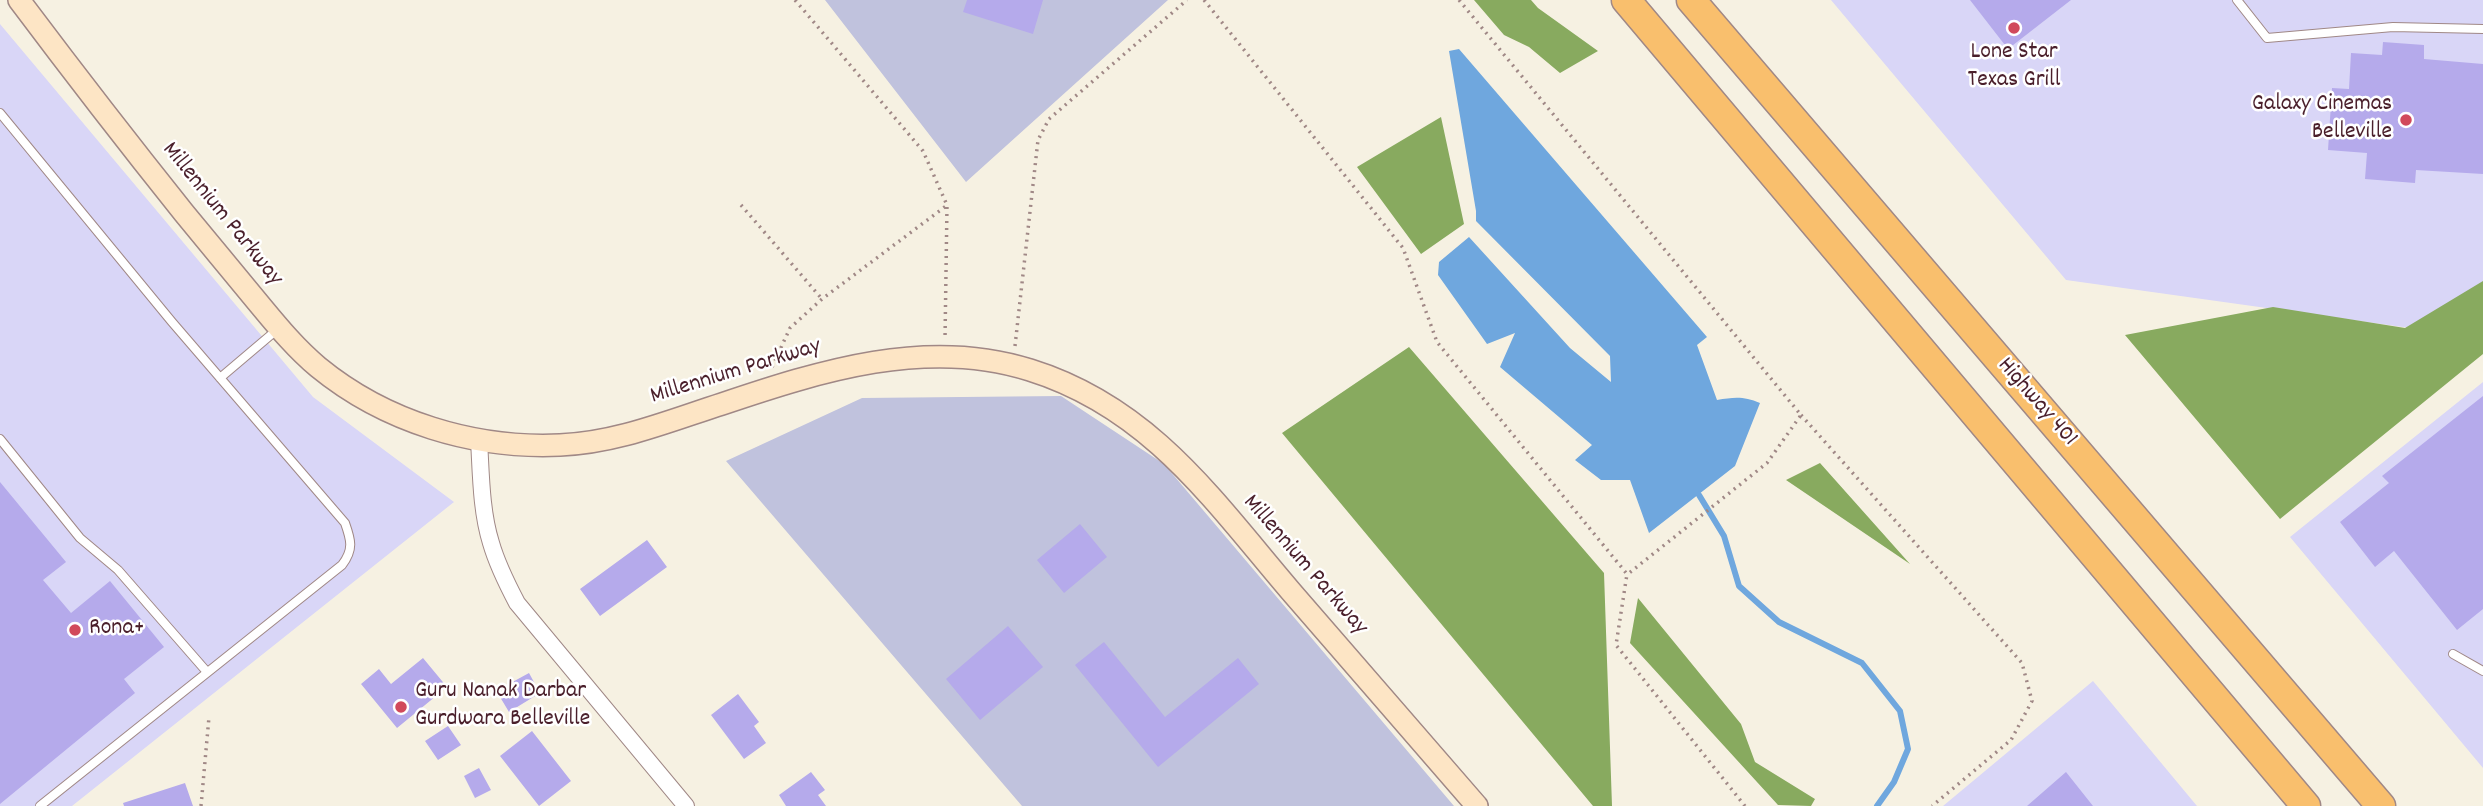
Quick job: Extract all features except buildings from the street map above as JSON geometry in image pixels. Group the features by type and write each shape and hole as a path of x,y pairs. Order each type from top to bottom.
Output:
{"highway":[{"path":"1626,0 2305,806"},
{"name":"Highway 401","path":"1691,0 2381,806"}],"street":[{"name":"Millennium Parkway","path":"19,0 116,127 279,328 318,367 356,394 417,423 479,440 520,445 559,445 622,437 760,391 838,368 872,362 944,355 1030,369 1092,396 1123,414 1165,449 1218,506 1477,806"},
{"path":"479,440 483,500 490,541 502,574 517,603 686,806"}],"lane":[{"path":"2237,0 2267,38 2393,27 2483,29"},
{"path":"0,113 220,378 345,523 352,544 342,565 40,806"},
{"path":"220,378 279,328"},
{"path":"0,439 80,538 118,570 207,672"},
{"path":"2453,654 2483,671"}],"path":[{"path":"796,0 923,151 947,205 944,355"},
{"path":"1013,365 1038,140 1049,119 1187,0"},
{"path":"1204,0 1403,248 1437,342 1627,574"},
{"path":"1459,0 1801,415 2022,663 2032,701 2011,740 1931,806"},
{"path":"741,205 822,299"},
{"path":"760,391 790,328 822,299 947,205"},
{"path":"1745,806 1616,645 1627,574 1767,463 1801,415"},
{"path":"201,806 209,716"}],"shaded area":[{"path":"825,0 1168,0 966,182"},
{"path":"1831,0 2483,0 2483,317 2460,335 2066,280"},
{"path":"0,24 313,397 454,502 72,806 0,806"},
{"path":"2483,382 2483,768 2290,537"},
{"path":"1061,396 1164,464 1454,806 1022,806 726,461 862,398"},
{"path":"2093,681 2197,806 1943,806"}],"green space":[{"path":"1474,0 1531,0 1538,8 1598,51 1560,73 1529,47 1504,35"},
{"path":"1441,117 1464,224 1421,254 1357,167"},
{"path":"2483,281 2483,354 2280,519 2125,335 2273,307 2405,328"},
{"path":"1409,347 1604,573 1612,806 1593,806 1282,433"},
{"path":"1820,463 1910,564 1786,480"},
{"path":"1638,598 1741,724 1755,762 1815,799 1811,806 1778,805 1630,643"}],"water":[{"path":"1459,49 1707,337 1697,345 1717,400 1739,398 1760,403 1735,466 1649,533 1630,480 1601,480 1575,460 1592,445 1500,367 1515,333 1487,344 1438,275 1439,262 1469,237 1570,348 1611,382 1610,356 1476,221 1449,51"}],"waterway":[{"path":"1699,495 1724,536 1739,586 1779,622 1862,663 1900,711 1908,749 1894,782 1877,806"}],"place":[{"name":"Lone Star Texas Grill","path":"2014,28"},
{"name":"Galaxy Cinemas Belleville","path":"2406,120"},
{"name":"Rona+","path":"75,630"},
{"name":"Guru Nanak Darbar Gurdwara Belleville","path":"401,707"}]}
